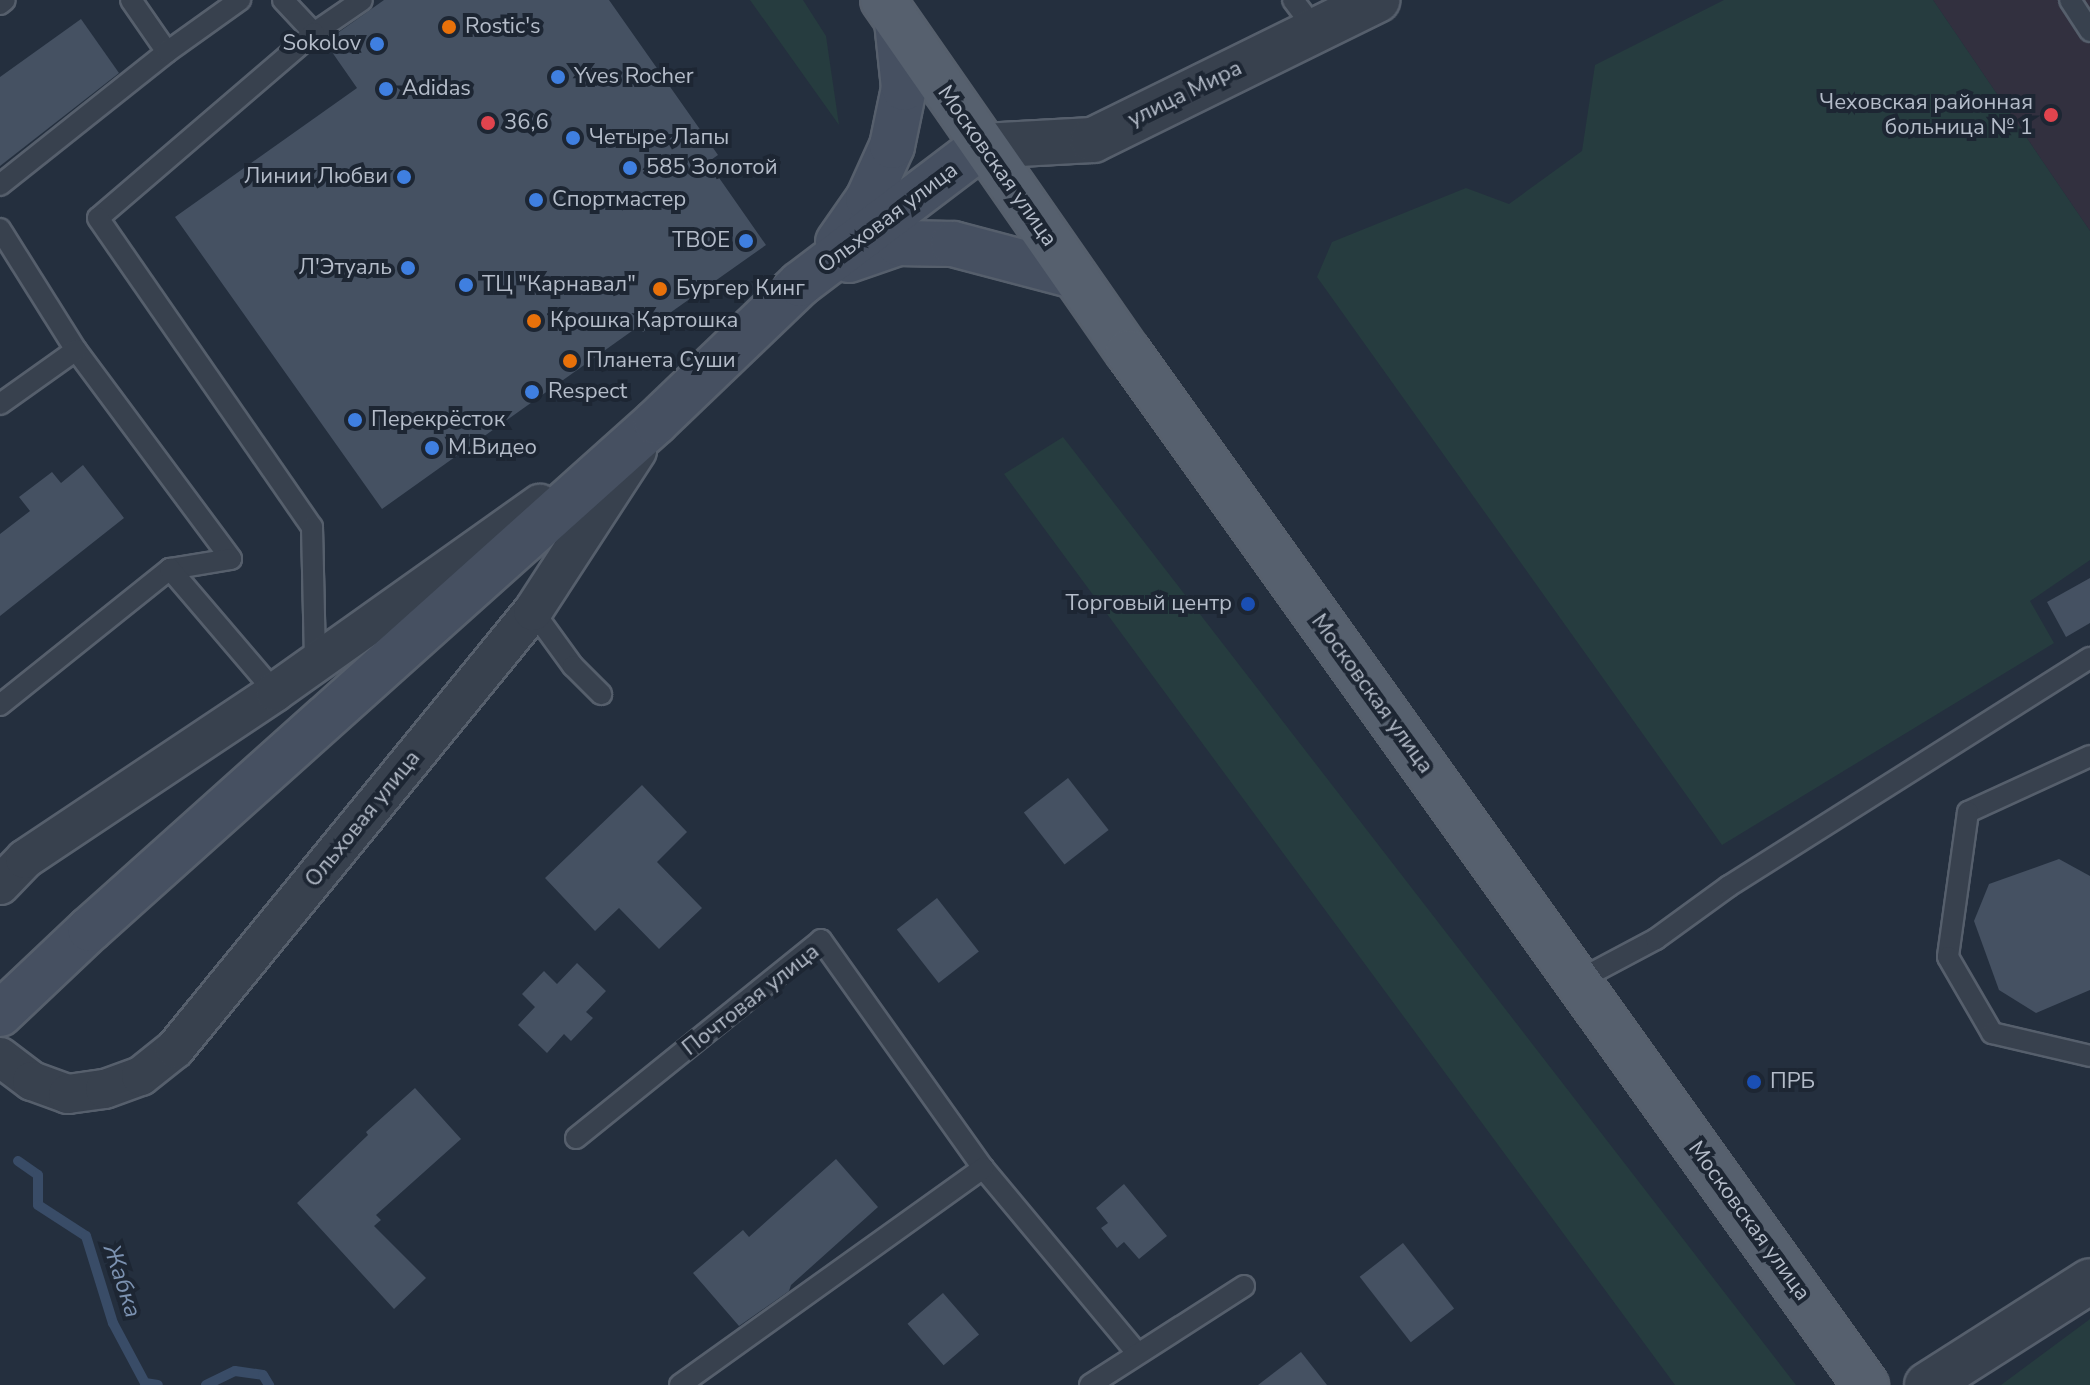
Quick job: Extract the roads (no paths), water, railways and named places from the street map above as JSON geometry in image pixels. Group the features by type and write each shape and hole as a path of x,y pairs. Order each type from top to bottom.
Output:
{"main road":[{"name":"Московская улица","path":"890,10 1074,276 1866,1385"},
{"path":"820,270 868,199 892,146 904,88 890,10"},
{"name":"Ольховая улица","path":"0,1014 90,929 656,422 800,284 982,146"},
{"path":"820,270 898,243 953,244 1074,276"}],"street":[{"name":"улица Мира","path":"982,146 1093,140 1305,15 1377,0"},
{"name":"Ольховая улица","path":"0,885 25,859 275,692 656,422"},
{"name":"Ольховая улица","path":"0,1057 32,1081 68,1094 105,1089 141,1076 175,1049 533,611 656,422"},
{"path":"1927,1385 2090,1281"}],"lane":[{"path":"131,0 167,52"},
{"path":"0,185 167,52 240,0"},
{"path":"283,0 314,33"},
{"path":"315,664 312,527 98,218 314,33 362,0"},
{"path":"2070,0 2090,31"},
{"path":"0,229 76,350 231,559 170,569 0,705"},
{"path":"0,404 76,350"},
{"path":"170,569 275,692"},
{"path":"533,611 573,666 601,694"},
{"path":"1577,981 1656,939 1729,886 2090,658"},
{"path":"2090,756 1968,812 1948,957 1992,1033 2090,1056"},
{"name":"Почтовая улица","path":"576,1138 821,940 983,1168 1137,1353"},
{"path":"680,1385 983,1168"},
{"path":"1090,1385 1244,1286"}],"waterway":[{"name":"Жабка","path":"18,1161 38,1175 38,1205 86,1236 113,1323 145,1383 158,1385"},
{"name":"Жабка","path":"206,1385 235,1371 263,1375 269,1385"}],"place":[{"name":"Rostic's","path":"449,27"},
{"name":"Sokolov","path":"377,44"},
{"name":"Yves Rocher","path":"558,77"},
{"name":"Adidas","path":"386,89"},
{"name":"Чеховская районная больница № 1","path":"2051,115"},
{"name":"36,6","path":"488,123"},
{"name":"Четыре Лапы","path":"573,138"},
{"name":"585 Золотой","path":"630,168"},
{"name":"Линии Любви","path":"404,177"},
{"name":"Спортмастер","path":"536,200"},
{"name":"ТВОЕ","path":"746,241"},
{"name":"Л'Этуаль","path":"408,268"},
{"name":"ТЦ \"Карнавал\"","path":"466,285"},
{"name":"Бургер Кинг","path":"660,289"},
{"name":"Крошка Картошка","path":"534,321"},
{"name":"Планета Суши","path":"570,361"},
{"name":"Respect","path":"532,392"},
{"name":"Перекрёсток","path":"355,420"},
{"name":"М.Видео","path":"432,448"},
{"name":"Торговый центр","path":"1248,604"},
{"name":"ПРБ","path":"1754,1082"}]}
